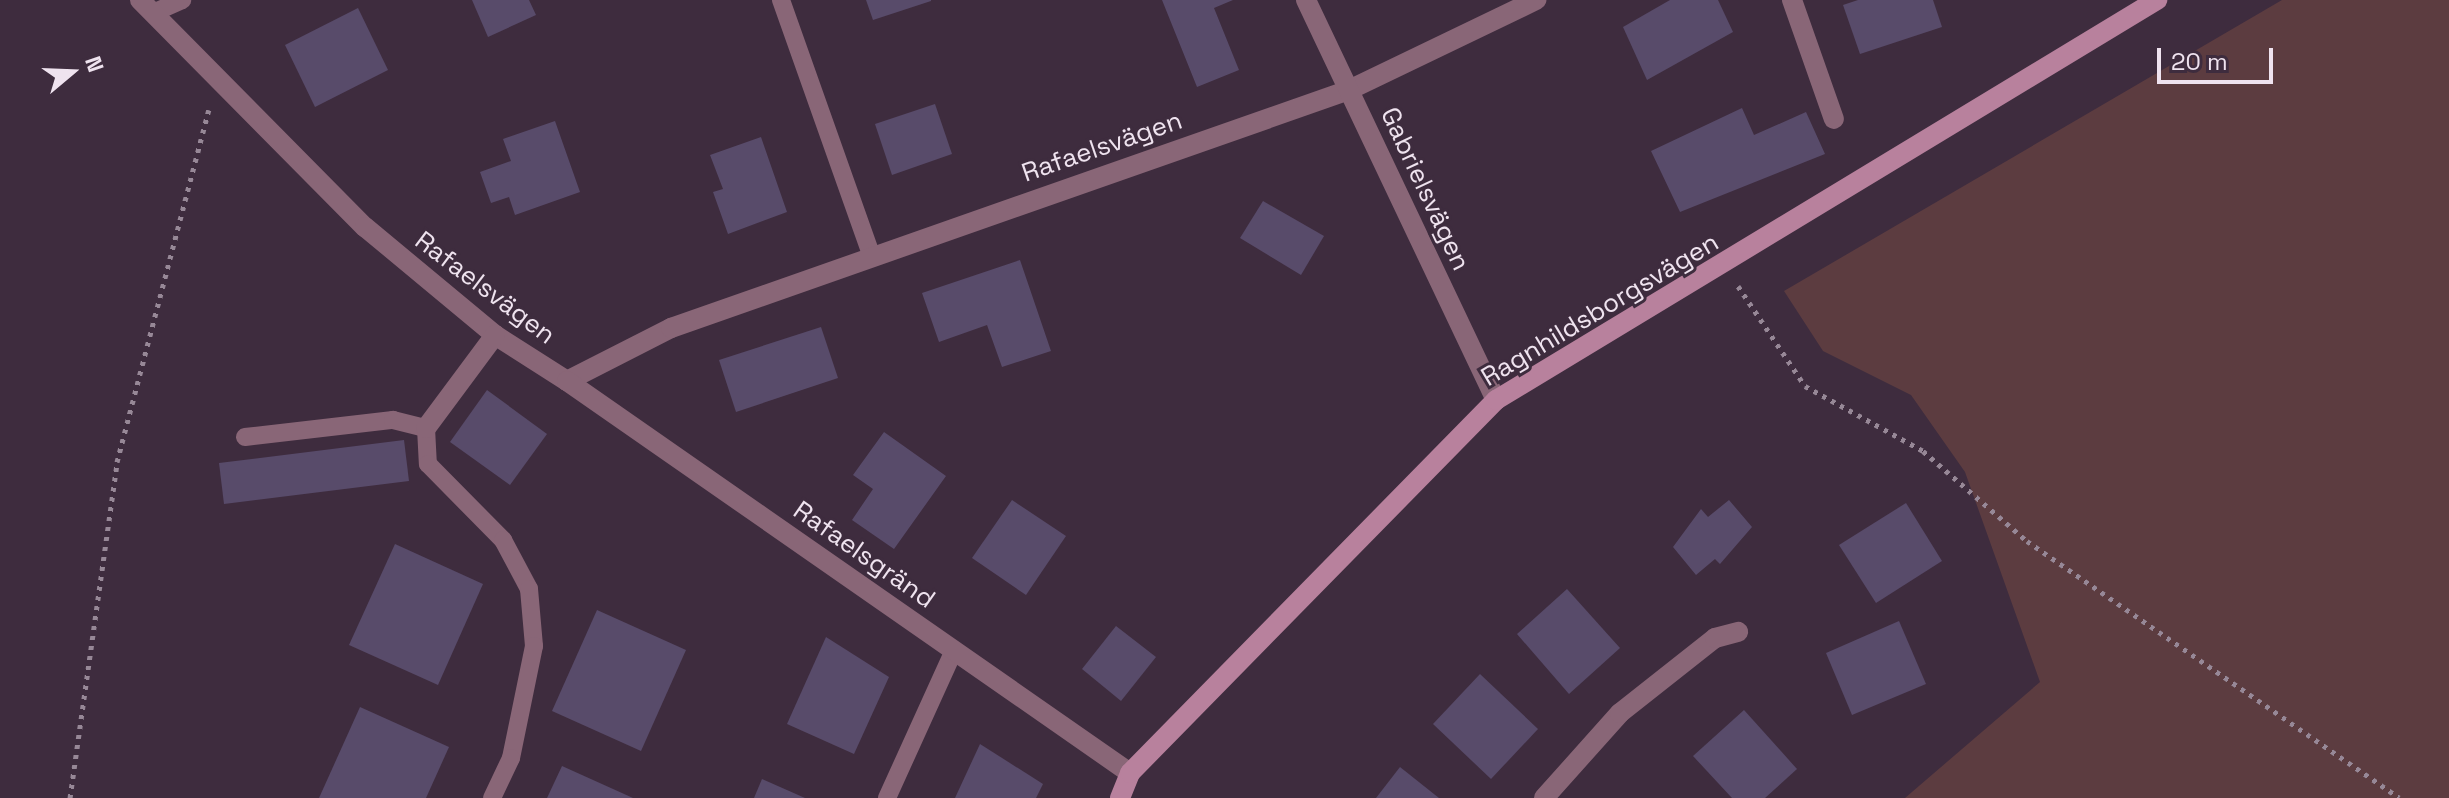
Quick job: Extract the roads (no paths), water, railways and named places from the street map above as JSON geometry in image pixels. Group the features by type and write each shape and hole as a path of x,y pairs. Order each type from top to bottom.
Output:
{"street":[{"name":"Gabrielsvägen","path":"1306,0 1496,400"},
{"name":"Rafaelsvägen","path":"147,6 365,227 495,335 567,381 671,328 871,254 1349,90 1536,0"},
{"path":"1792,0 1834,119"},
{"name":"Ragnhildsborgsvägen","path":"1120,798 1130,773 1496,400 1724,265 2157,0"},
{"path":"426,428 495,335"},
{"name":"Rafaelsgränd","path":"567,381 1130,773"},
{"path":"1544,798 1620,713 1715,638 1738,632"}],"lane":[{"path":"147,6 182,0"},
{"path":"781,0 871,254"},
{"path":"245,437 393,420 426,428 428,464 503,540 529,589 534,646 511,758 492,798"},
{"path":"887,798 954,650"}]}
